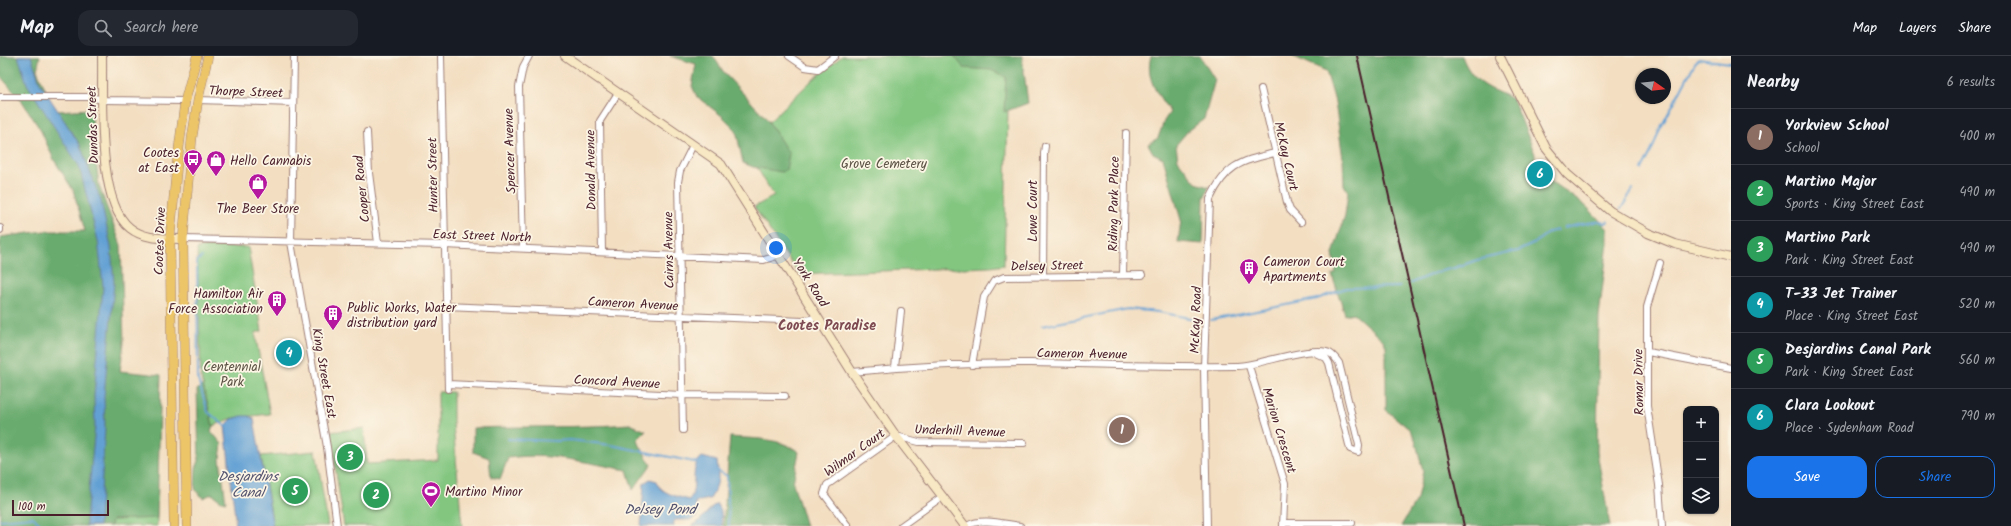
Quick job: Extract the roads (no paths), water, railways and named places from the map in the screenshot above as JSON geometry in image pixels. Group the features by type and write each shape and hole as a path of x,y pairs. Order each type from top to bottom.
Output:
{"main road":[{"name":"Cootes Drive","path":"174,526 170,238 185,101 197,56"},
{"name":"Cootes Drive","path":"188,526 183,239 194,123 208,56"},
{"path":"185,101 194,123"}],"street":[{"name":"Dundas Street","path":"102,56 104,168 115,207 130,229 151,238 183,239"},
{"name":"King Street East","path":"294,56 291,242 327,447 337,526"},
{"name":"Hunter Street","path":"441,56 448,387"},
{"name":"Spencer Avenue","path":"523,248 519,87 523,67 529,56"},
{"name":"York Road","path":"565,56 714,158 726,171 852,372 896,436 966,526"},
{"path":"789,56 805,67 818,69 835,56"},
{"path":"1500,56 1546,148 1567,174 1610,211 1648,233 1675,244 1731,257"},
{"name":"McKay Court","path":"1261,89 1274,153 1290,210 1301,222"},
{"name":"Donald Avenue","path":"602,252 600,121 618,93"},
{"path":"0,97 54,96 90,97 103,100 185,101"},
{"name":"Thorpe Street","path":"198,100 293,103"},
{"name":"Cooper Road","path":"367,132 369,173 378,243"},
{"name":"Riding Park Place","path":"1123,275 1126,133"},
{"name":"Cairns Avenue","path":"683,430 678,255 680,171 693,145"},
{"name":"Lowe Court","path":"1043,277 1044,153 1046,146"},
{"name":"McKay Road","path":"1207,526 1204,367 1210,199 1219,180 1233,167 1250,159 1274,153"},
{"name":"East Street North","path":"183,239 444,245 764,260 780,255"},
{"name":"Romar Drive","path":"1660,263 1647,307 1647,406 1659,485 1662,526"},
{"name":"Delsey Street","path":"972,365 984,297 987,289 994,281 1004,277 1142,275"},
{"name":"Cameron Avenue","path":"446,306 803,321 818,317"},
{"path":"895,367 902,311"},
{"name":"Cameron Avenue","path":"852,372 895,367 1029,364 1204,367 1249,366 1311,351 1322,351 1331,354 1339,363 1359,445 1358,452 1350,449 1326,358 1311,351"},
{"path":"1648,352 1731,368"},
{"name":"Marion Crescent","path":"1249,366 1285,484 1283,524"},
{"name":"Concord Avenue","path":"448,387 785,396"},
{"name":"Underhill Avenue","path":"896,436 919,442 1024,443"},
{"name":"Wilmar Court","path":"848,526 824,494 827,485 896,436"},
{"path":"902,526 943,496"},
{"path":"966,526 972,523 991,522 1020,526"},
{"path":"1283,524 1352,523"}],"water":[{"path":"18,56 31,56 40,83 80,145 101,201 111,247 114,283 104,397 105,427 99,526 86,526 95,426 94,396 103,286 98,241 79,166 27,84"},
{"name":"Desjardins Canal","path":"242,416 249,416 254,419 273,526 236,526 225,426 232,419"},
{"name":"Delsey Pond","path":"702,457 717,461 718,477 717,485 710,499 695,502 698,512 697,516 690,520 675,520 673,524 675,526 641,526 644,483 650,479 657,481 665,492 689,500 693,490 695,466"},
{"name":"Delsey Pond","path":"716,503 721,511 722,526 691,526 697,523"}],"waterway":[{"path":"1642,170 1653,148 1659,131 1697,59 1731,63"},
{"path":"1621,209 1633,189"},
{"path":"1564,228 1591,222 1606,223 1608,221"},
{"path":"1411,283 1437,272 1477,260 1518,251 1533,244 1549,232 1557,230"},
{"path":"202,257 197,261 198,380 208,412 225,426"},
{"path":"1211,320 1317,299 1346,288 1400,287"},
{"path":"1042,326 1128,309 1158,312 1200,320"},
{"path":"508,439 557,441 570,440 611,445 699,463"},
{"path":"717,470 727,476 729,526"},
{"path":"0,520 33,517 42,526"}],"railway":[{"path":"1357,56 1464,526"}],"place":[{"name":"Clara Lookout","path":"1540,174"},
{"name":"Cootes at East","path":"193,176"},
{"name":"Hello Cannabis","path":"216,177"},
{"name":"The Beer Store","path":"258,200"},
{"name":"Cameron Court Apartments","path":"1249,285"},
{"name":"Hamilton Air Force Association","path":"277,317"},
{"name":"Public Works, Water distribution yard","path":"333,331"},
{"name":"T-33 Jet Trainer","path":"289,353"},
{"name":"Yorkview School","path":"1122,430"},
{"name":"Martino Park","path":"350,457"},
{"name":"Desjardins Canal Park","path":"295,491"},
{"name":"Martino Major","path":"376,495"},
{"name":"Martino Minor","path":"431,508"}],"district":[{"name":"Cootes Paradise","path":"827,325"}],"park label":[{"name":"Grove Cemetery","path":"884,163"},
{"name":"Centennial Park","path":"232,374"}]}
